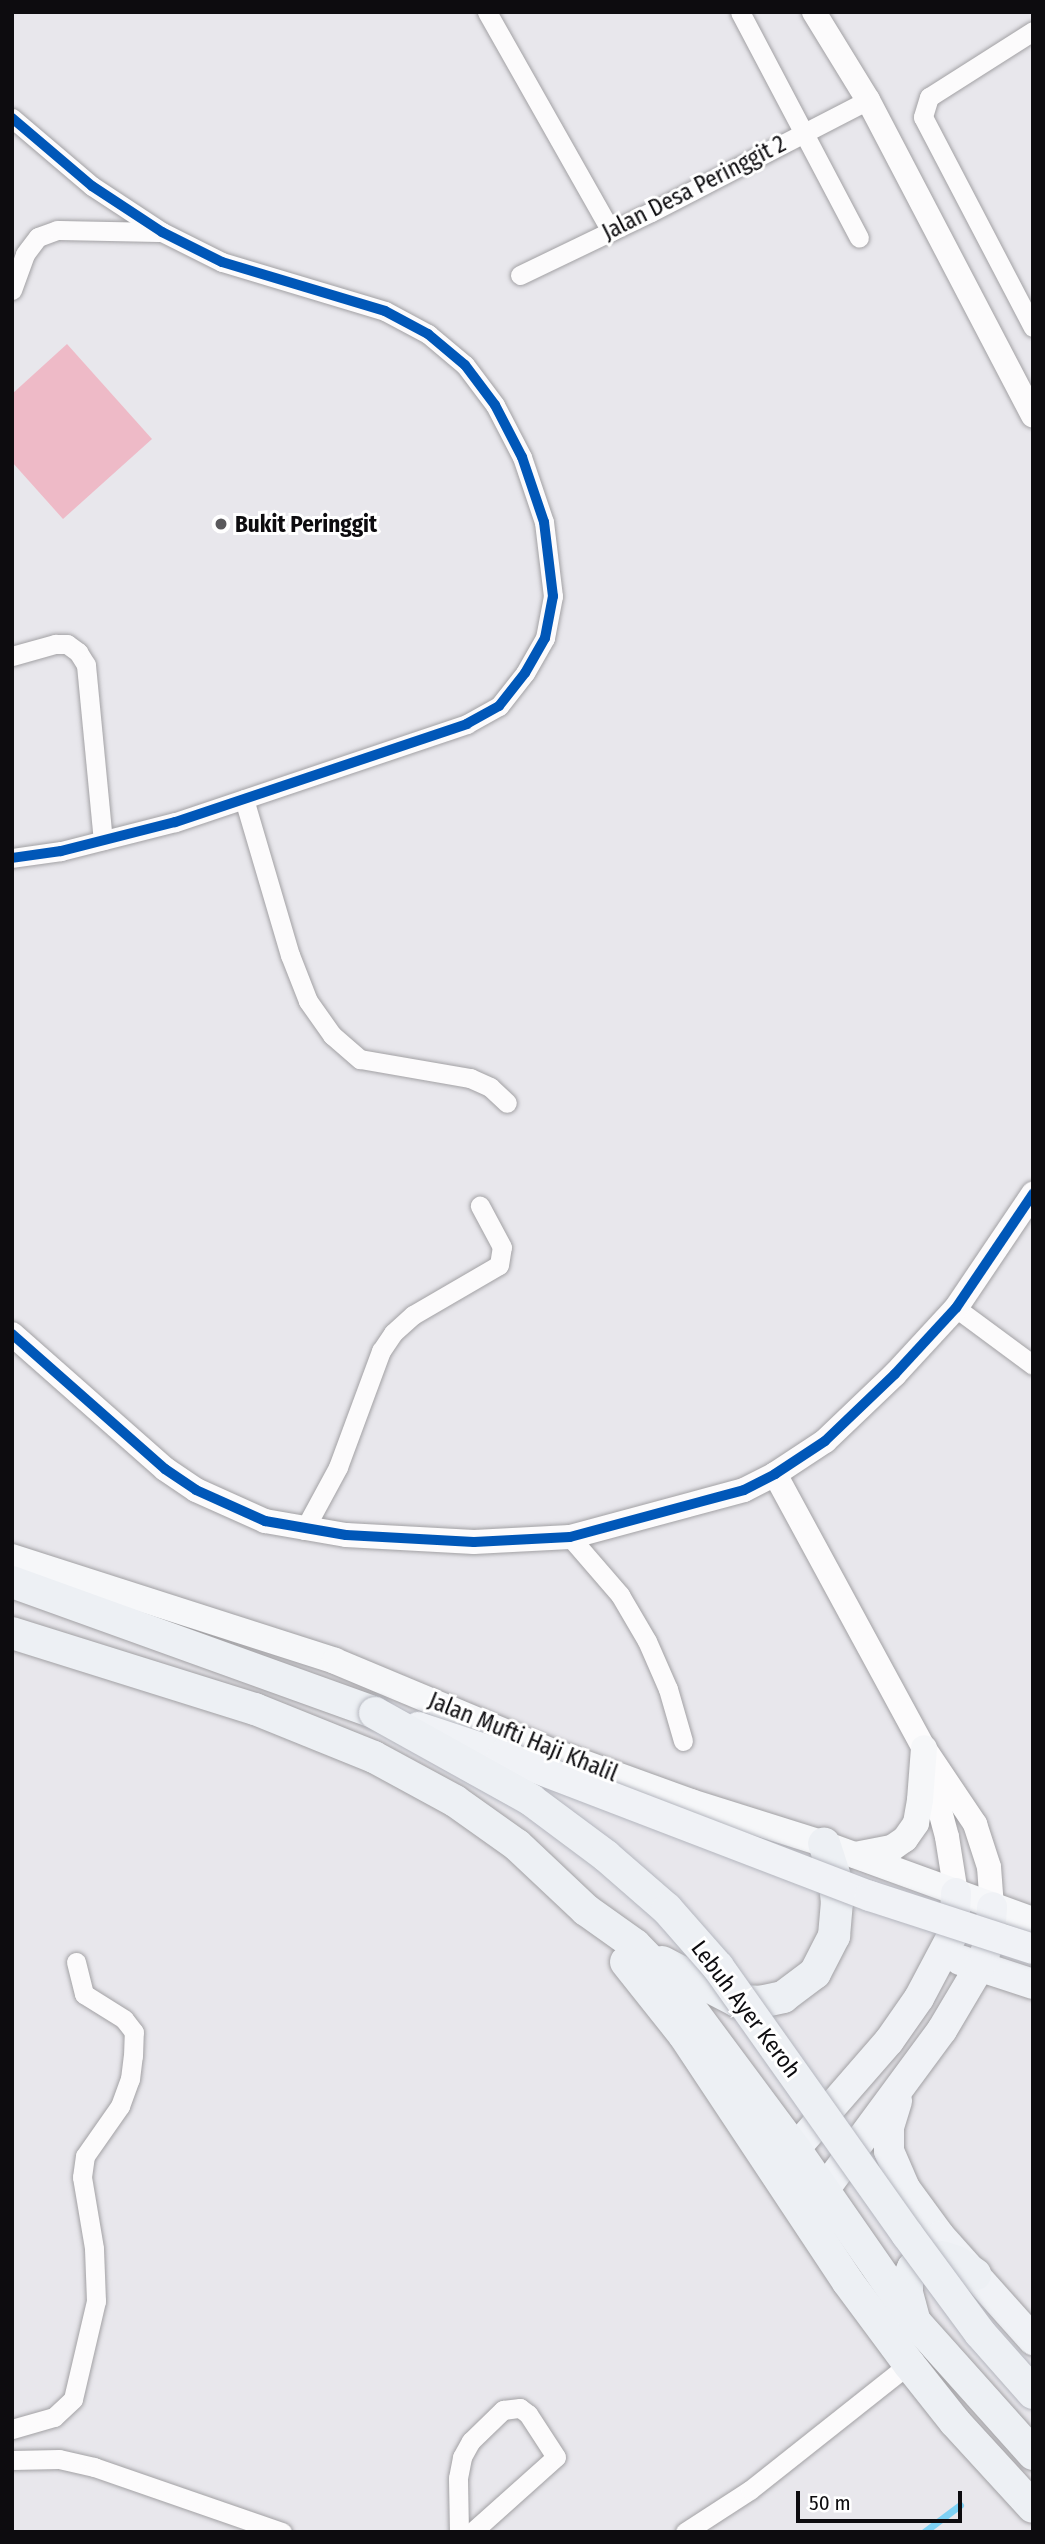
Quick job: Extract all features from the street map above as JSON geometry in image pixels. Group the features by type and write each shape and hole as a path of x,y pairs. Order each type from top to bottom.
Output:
{"highway":[{"name":"Lebuh Ayer Keroh","path":"12,1582 375,1713 531,1800 606,1856 667,1909 718,1967 907,2234 981,2333 1033,2393"},
{"path":"12,1633 255,1709 374,1757 455,1801 517,1846 586,1910 635,1945 691,1979 737,2001 760,2002 783,1997 815,1973 834,1936 837,1903 834,1874 824,1844"},
{"path":"586,1910 684,2035 848,2282 909,2364 955,2422 1033,2507"},
{"path":"635,1945 671,1982 713,2034 916,2323 1033,2454"},
{"path":"916,2323 906,2293 913,2268 926,2260 942,2257 957,2262 975,2274"}],"main road":[{"name":"Jalan Mufti Haji Khalil","path":"12,1557 335,1661 554,1752 691,1802 824,1844 1033,1920"},
{"path":"375,1713 502,1755 870,1896 1033,1949"},
{"path":"854,1855 892,1848 905,1839 916,1823 924,1748"},
{"path":"795,2148 888,2041 919,1998 954,1932 956,1893"},
{"path":"824,2190 900,2091 942,2030 980,1966 989,1943 992,1907"},
{"path":"943,1954 1033,1984"},
{"path":"900,2091 889,2127 889,2151 905,2188 940,2236 1028,2328"}],"street":[{"path":"488,12 611,231"},
{"path":"740,12 859,238"},
{"path":"814,12 867,100 1033,415"},
{"path":"1033,31 929,97 923,117 1033,327"},
{"name":"Jalan Desa Peringgit 2","path":"520,275 867,100"},
{"path":"12,118 92,186 162,232 222,262 385,311 428,334 465,365 495,405 522,457 544,522 553,596 545,638 525,673 499,706 467,724 244,799 103,840 12,858"},
{"path":"12,290 25,254 38,237 57,230 162,232"},
{"path":"12,656 55,644 67,645 78,652 86,665 103,840"},
{"path":"244,799 290,955 308,1001 332,1035 360,1059 470,1079 490,1087 507,1103"},
{"path":"12,1334 165,1469 196,1490 265,1521 304,1530 474,1542 570,1538 744,1490 775,1474 825,1441 895,1374 957,1308 1033,1194"},
{"path":"304,1530 338,1467 381,1351 393,1333 413,1315 499,1265 502,1247 480,1206"},
{"path":"957,1308 1033,1364"},
{"path":"775,1474 924,1748 975,1824 989,1867 992,1907"},
{"path":"570,1538 620,1595 647,1641 668,1689 683,1741"},
{"path":"924,1748 947,1837 956,1893"},
{"path":"12,2430 54,2417 73,2399 96,2301 94,2248 82,2177 85,2156 120,2106 130,2079 134,2032 124,2019 84,1994 76,1962"},
{"path":"685,2532 750,2490 909,2364"},
{"path":"459,2532 458,2477 462,2457 471,2441 503,2410 520,2408 528,2414 556,2457 472,2532"},
{"path":"12,2460 59,2459 94,2467 282,2532"}],"shaded area":[{"path":"67,344 152,439 63,519 12,462 12,394"}],"waterway":[{"path":"924,2532 960,2505"}],"cycle path":[{"path":"12,118 92,186 162,232 222,262 385,311 428,334 465,365 495,405 522,457 544,522 553,596 545,638 525,673 499,706 467,724 175,822 61,851 12,858"},
{"path":"12,1334 165,1469 196,1490 265,1521 346,1535 474,1542 570,1537 744,1490 775,1474 825,1441 895,1374 956,1308 1033,1194"}],"place":[{"name":"Bukit Peringgit","path":"221,524"}]}
